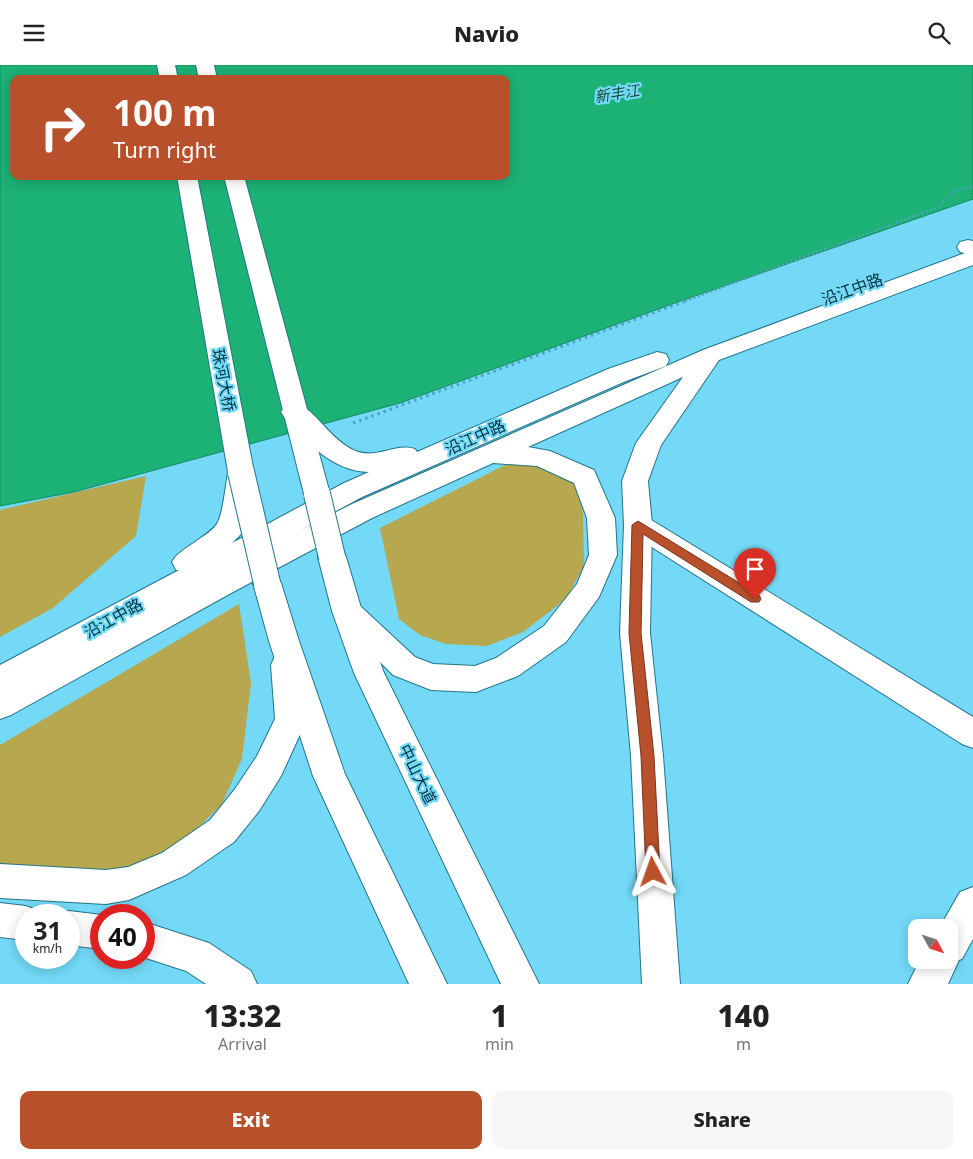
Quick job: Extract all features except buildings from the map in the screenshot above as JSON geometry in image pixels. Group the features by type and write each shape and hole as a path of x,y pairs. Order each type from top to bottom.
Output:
{"street":[{"name":"珠河大桥","path":"187,180 241,471 284,641"},
{"path":"235,180 294,412 321,441 345,458 374,463 410,454 623,359 699,352"},
{"name":"沿江中路","path":"4,695 353,516 699,352 972,249"},
{"path":"661,984 648,756 635,633 638,525 635,481 649,443 699,352"},
{"name":"沿江中路","path":"4,695 353,490 617,375 699,352"},
{"name":"中山大道","path":"294,412 347,611 368,673 520,984"},
{"path":"347,611 404,666 431,677 476,679 507,667 555,635 589,589 603,555 601,518 585,477 541,457 488,453"},
{"path":"0,660 198,556 231,527 241,471"},
{"path":"638,525 973,735"},
{"path":"0,881 106,887 129,883 174,864 222,831 269,766 291,719 284,641"},
{"path":"284,641 329,776 428,984"},
{"path":"958,930 973,904"},
{"path":"0,920 15,922"},
{"path":"155,944 196,956 238,984"},
{"path":"927,984 936,969"}],"path":[{"path":"353,423 939,207 949,194 961,188 973,186"}],"shaded area":[{"path":"515,460 549,465 575,484 583,512 584,566 566,599 523,632 487,646 446,644 420,635 399,619 380,528"},
{"path":"146,476 136,536 53,608 0,637 0,510"},
{"path":"239,604 251,683 242,759 222,804 173,853 122,874 0,868 0,745"}],"water":[{"name":"新丰江","path":"0,65 973,65 973,199 675,303 400,403 74,492 0,506"}],"route":[{"path":"653,872 648,756 635,633 638,525 755,599"}]}
